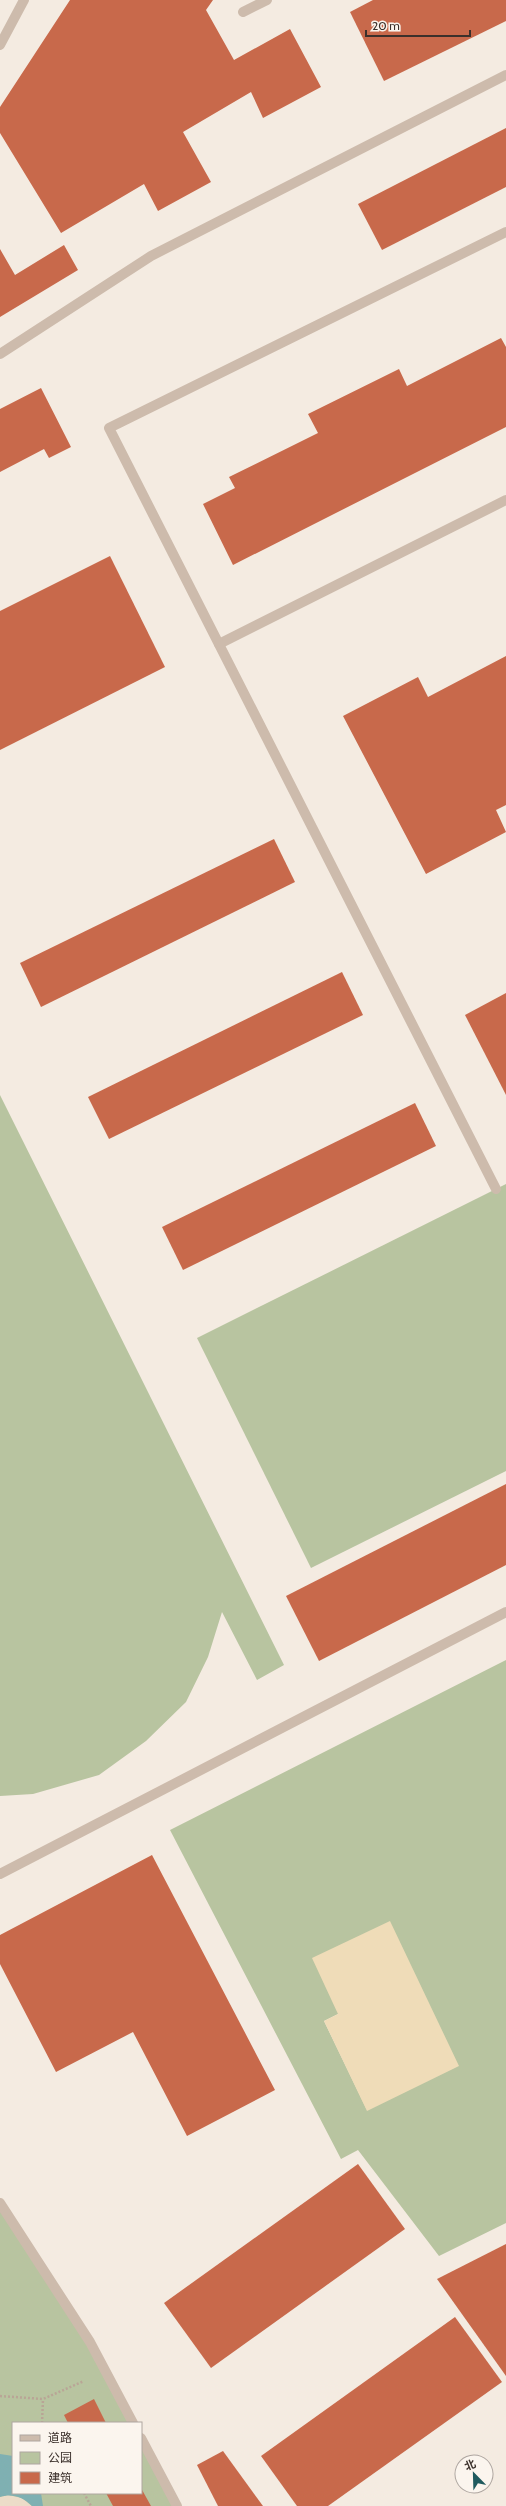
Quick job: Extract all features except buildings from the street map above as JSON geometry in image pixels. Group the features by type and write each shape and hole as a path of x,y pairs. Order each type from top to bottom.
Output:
{"street":[{"path":"0,45 24,0"},
{"path":"243,12 267,0"},
{"path":"0,354 152,256 506,75"},
{"path":"496,1189 109,428 506,232"},
{"path":"219,644 506,500"},
{"path":"0,1874 506,1612"},
{"path":"0,2203 90,2342 132,2422"},
{"path":"142,2440 177,2506"}],"path":[{"path":"0,2396 43,2399 105,2372"},
{"path":"42,2422 43,2399"},
{"path":"85,2494 91,2506"}],"green space":[{"path":"0,1095 284,1665 257,1680 222,1612 208,1657 186,1702 146,1741 99,1775 33,1794 0,1796"},
{"path":"506,1184 506,1471 311,1568 197,1338"},
{"path":"506,1660 506,2223 439,2256 358,2150 341,2159 170,1830","holes":["338,2014 367,2110 324,2021"]},
{"path":"0,2203 90,2342 132,2422 12,2422 12,2494 142,2494 142,2440 177,2506 0,2506"}],"sand":[{"path":"390,1921 459,2066 367,2111 324,2021 338,2014 312,1958"}],"shaded area":[{"path":"8,2495 22,2498 32,2506 0,2506 0,2497"}],"water":[{"path":"0,2454 12,2456 12,2494 41,2494 43,2506 32,2506 21,2498 9,2495 0,2497"}]}
